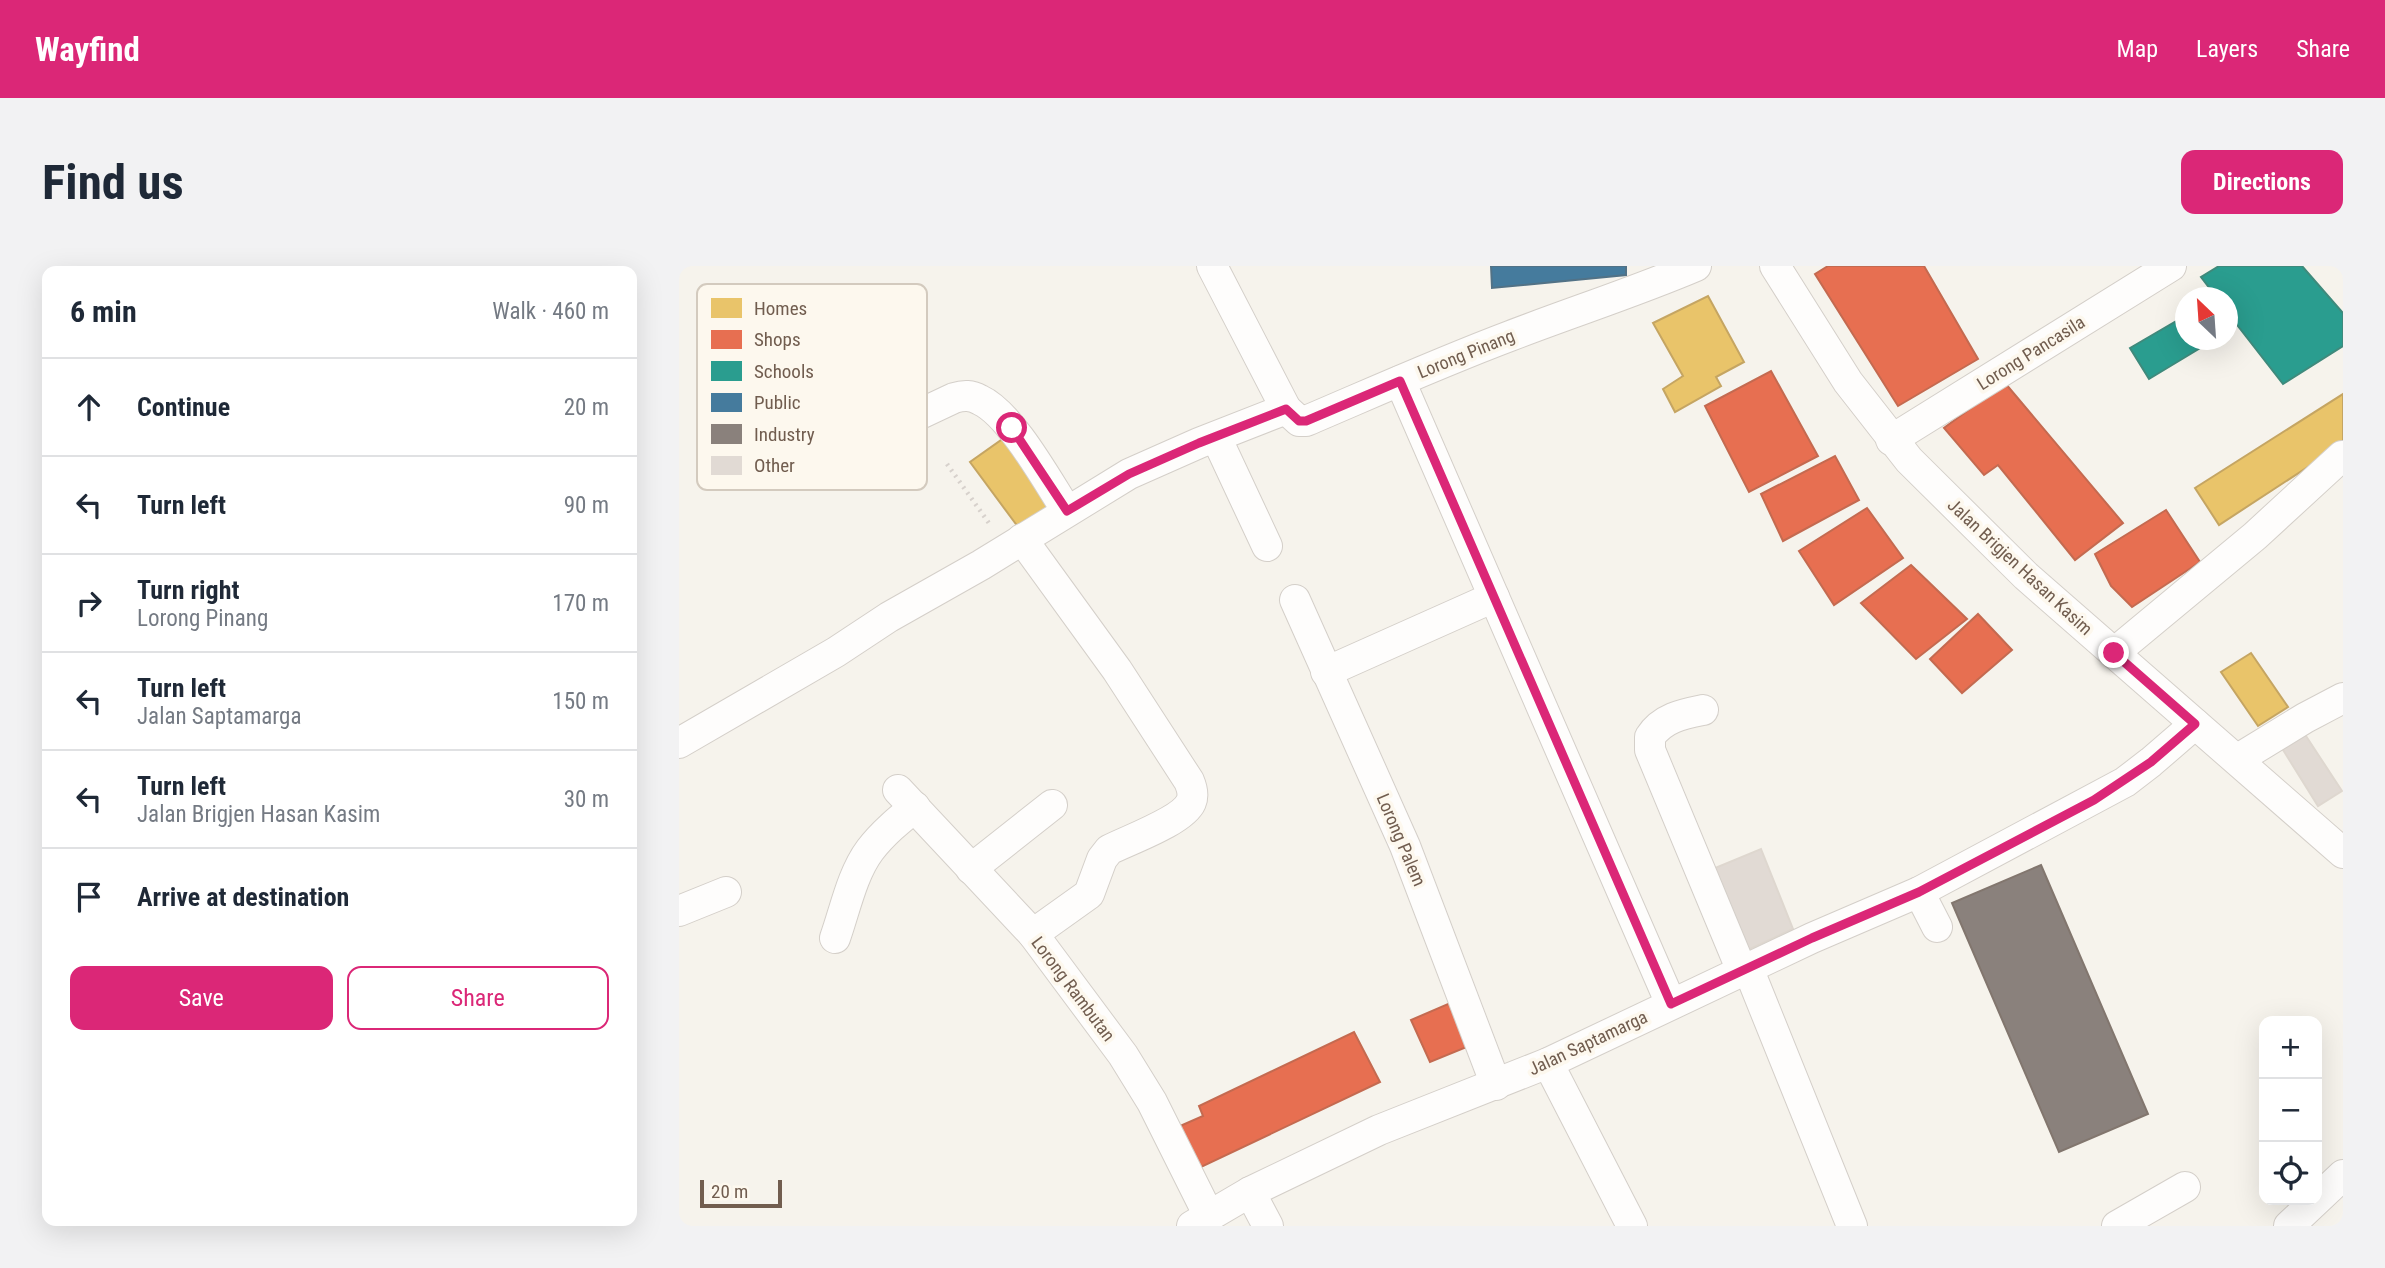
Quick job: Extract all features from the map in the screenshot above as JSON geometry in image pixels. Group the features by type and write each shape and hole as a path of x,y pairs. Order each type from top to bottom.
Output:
{"street":[{"path":"1212,266 1286,409 1299,421 1306,421 1400,381"},
{"name":"Lorong Pinang","path":"1671,1004 1400,381 1493,342 1610,301 1696,266"},
{"name":"Lorong Pancasila","path":"1891,440 2171,266"},
{"name":"Jalan Brigjen Hasan Kasim","path":"1781,268 1848,383 1891,440 1937,488 2027,576 2343,853"},
{"path":"927,411 954,398 969,396 988,404 1012,428 1067,511"},
{"path":"679,743 1129,474 1286,409"},
{"path":"1216,437 1267,546"},
{"path":"2114,653 2255,536 2342,456"},
{"path":"1015,544 1117,670 1189,780 1192,794 1189,806 1178,815 1109,850 1102,859 1089,894 1033,934"},
{"path":"1326,672 1494,597"},
{"name":"Lorong Palem","path":"1295,600 1405,846 1496,1085"},
{"path":"2238,759 2343,698"},
{"path":"1703,710 1677,716 1663,723 1650,737 1650,750 1852,1226"},
{"name":"Jalan Saptamarga","path":"1201,1221 1250,1192 1379,1130 1548,1063 1745,969 1919,892 2125,782 2195,724"},
{"name":"Lorong Rambutan","path":"835,938 868,852 906,798 1033,934 1130,1066 1152,1102 1201,1221"},
{"path":"971,869 1052,805"},
{"path":"679,911 726,892"},
{"path":"1919,892 1937,927"},
{"path":"1548,1063 1632,1226"},
{"path":"2289,1226 2343,1175"},
{"path":"2117,1226 2185,1187"},
{"path":"1250,1192 1268,1226"}],"path":[{"path":"947,464 1015,544"}],"building: Homes":[{"path":"1708,296 1744,362 1716,377 1721,386 1675,412 1663,389 1683,376 1653,323"},
{"path":"2343,394 2343,444 2219,525 2195,488"},
{"path":"1004,438 1054,508 1021,531 970,462"},
{"path":"2251,653 2288,707 2258,726 2221,672"}],"building: Shops":[{"path":"1828,266 1924,266 1978,359 1898,406 1815,274"},
{"path":"1771,371 1818,456 1749,492 1705,406"},
{"path":"2005,383 2123,523 2075,560 1998,465 1984,475 1944,428"},
{"path":"1835,456 1859,500 1783,541 1761,494"},
{"path":"1867,508 1903,558 1834,605 1799,551"},
{"path":"2166,510 2200,562 2132,607 2111,586 2095,554"},
{"path":"1911,565 1967,619 1916,659 1861,603"},
{"path":"1978,614 2012,650 1962,693 1930,659"},
{"path":"1455,1001 1474,1044 1430,1062 1411,1020"},
{"path":"1354,1032 1380,1082 1199,1168 1180,1126 1203,1116 1199,1106"}],"building: Schools":[{"path":"2219,266 2302,266 2343,313 2343,346 2283,384 2238,326 2238,287 2209,287 2201,277"},
{"path":"2175,322 2175,350 2197,350 2149,379 2130,348"}],"building: Public":[{"path":"1491,266 1626,266 1626,275 1492,288"}],"building: Industry":[{"path":"2041,865 2148,1114 2059,1152 1952,903"}],"building: Other":[{"path":"2304,733 2342,791 2318,806 2280,745"},
{"path":"1761,849 1793,929 1737,955 1703,873"}],"route":[{"path":"1012,428 1067,511 1129,474 1286,409 1299,421 1306,421 1400,381 1671,1004 1812,938 1919,892 2094,800 2125,782 2151,762 2195,724 2114,653"}]}
